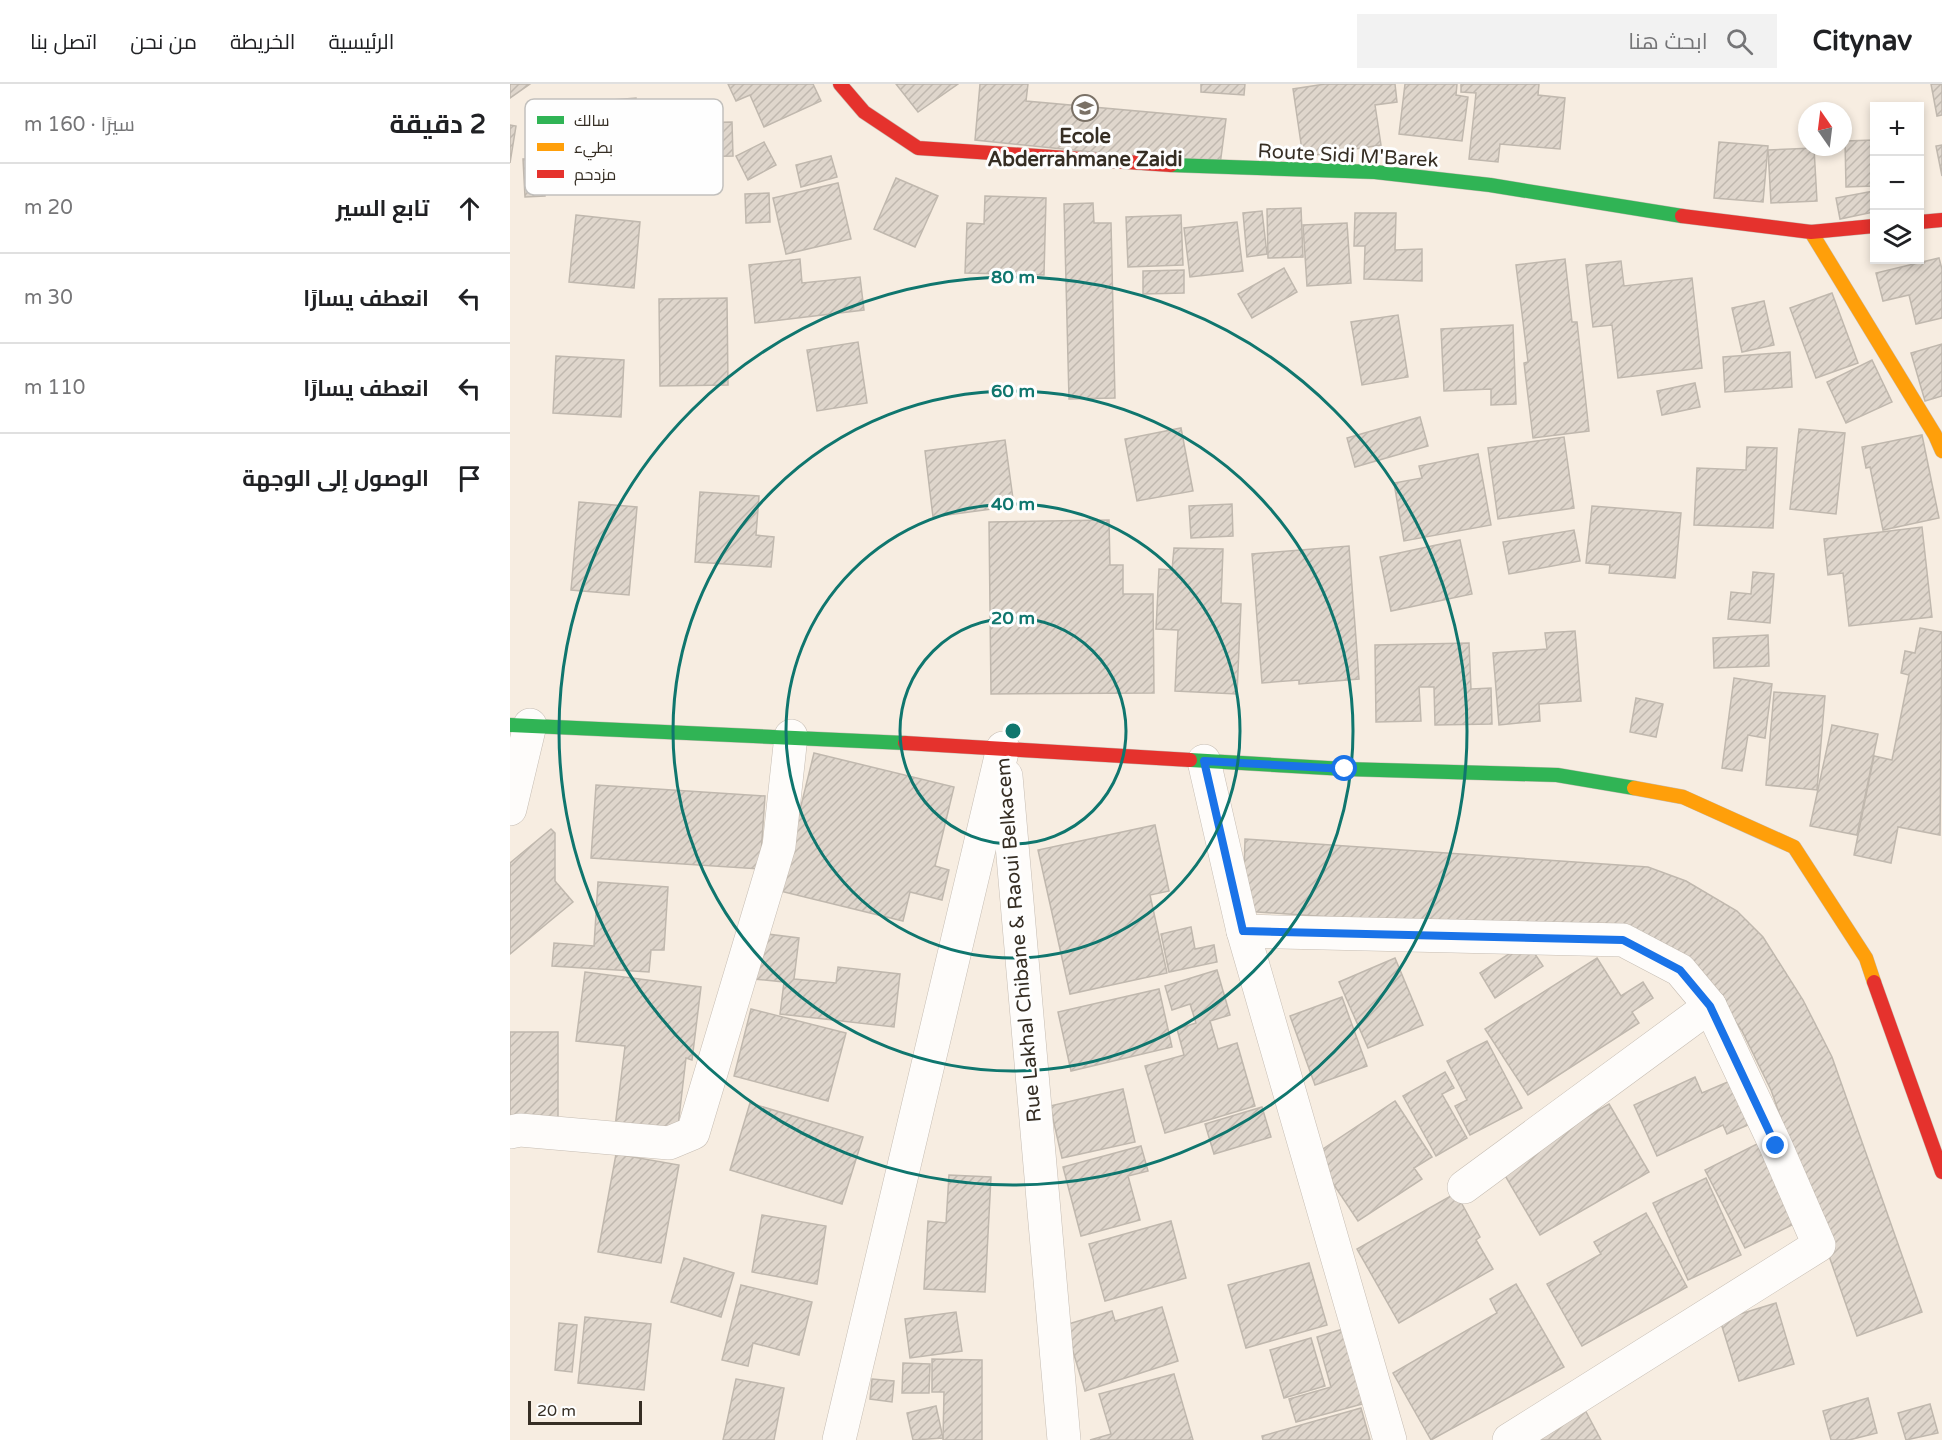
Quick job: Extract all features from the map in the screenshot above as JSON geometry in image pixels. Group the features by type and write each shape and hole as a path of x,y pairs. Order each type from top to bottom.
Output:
{"main road":[{"name":"Route Sidi M'Barek","path":"840,84 864,112 918,148 1240,170 1375,172 1490,185 1630,209 1811,232 1870,226"},
{"path":"1924,222 1942,220"},
{"path":"1811,232 1935,435 1942,451"},
{"path":"520,725 791,736 1345,769 1557,775 1683,797 1794,847 1866,958 1940,1165"},
{"path":"1940,1165 1942,1141"}],"street":[{"path":"510,809 520,725"},
{"path":"510,1132 520,1130 669,1143 693,1133 779,846 791,736"},
{"name":"Rue Lakhal Chibane & Raoui Belkacem","path":"839,1440 1003,748"},
{"name":"Rue Lakhal Chibane & Raoui Belkacem","path":"1003,748 1064,1440"},
{"path":"1204,761 1243,931 1390,1440"},
{"path":"1243,931 1623,940 1680,970 1710,1006 1776,1146 1819,1245 1509,1440"},
{"path":"1464,1187 1710,1006"}],"building":[{"path":"510,84 530,84 510,98"},
{"path":"728,84 813,84 821,101 764,127 750,95 736,101"},
{"path":"896,84 958,84 918,112"},
{"path":"980,84 1028,84 1026,101 1226,119 1220,165 975,140"},
{"path":"1201,84 1245,84 1244,95 1201,92"},
{"path":"1325,84 1395,84 1397,102 1375,105 1381,145 1303,157 1293,89"},
{"path":"1405,84 1457,84 1456,95 1468,97 1462,141 1399,134"},
{"path":"1461,84 1539,84 1538,95 1565,98 1560,149 1500,144 1498,162 1469,159 1476,93 1461,92"},
{"path":"1931,84 1942,84 1942,115 1937,116"},
{"path":"723,122 732,122 733,156 723,156"},
{"path":"510,125 516,126 510,163"},
{"path":"1870,140 1870,186 1846,187 1845,156 1852,156 1852,141"},
{"path":"764,142 776,165 748,180 736,156"},
{"path":"1719,142 1768,146 1763,202 1714,198"},
{"path":"1942,145 1942,176 1936,146"},
{"path":"1798,149 1798,156 1814,156 1817,201 1771,203 1768,150"},
{"path":"831,156 837,177 801,187 796,165"},
{"path":"523,159 525,159 525,195 545,196 525,197"},
{"path":"896,178 938,196 915,247 874,229"},
{"path":"838,183 851,239 786,254 773,198"},
{"path":"1870,192 1870,213 1840,219 1836,198"},
{"path":"769,193 770,222 746,223 745,194"},
{"path":"985,196 1046,198 1044,275 965,273 967,223 984,224"},
{"path":"1093,203 1094,223 1111,223 1115,398 1069,399 1064,204"},
{"path":"1301,208 1303,257 1268,258 1267,209"},
{"path":"1262,211 1267,254 1247,257 1243,213"},
{"path":"1355,213 1396,213 1395,250 1422,249 1422,281 1364,279 1365,246 1354,246"},
{"path":"576,215 640,222 634,288 569,282"},
{"path":"1181,215 1183,265 1128,267 1126,217"},
{"path":"1237,222 1243,271 1190,277 1184,228"},
{"path":"1347,223 1351,283 1307,286 1303,225"},
{"path":"1939,258 1942,269 1942,318 1916,324 1909,295 1883,301 1876,273 1914,264 1924,264 1924,262"},
{"path":"800,259 802,283 860,277 864,310 755,323 749,265"},
{"path":"1565,259 1572,322 1577,322 1589,431 1533,438 1524,363 1528,362 1516,265"},
{"path":"1621,261 1624,286 1692,278 1702,368 1618,378 1612,325 1593,327 1586,265"},
{"path":"1284,268 1297,292 1252,318 1238,294"},
{"path":"1184,270 1184,293 1143,294 1143,271"},
{"path":"1832,293 1858,363 1816,378 1790,308"},
{"path":"727,298 728,385 660,386 659,299"},
{"path":"1764,301 1774,345 1742,352 1732,308"},
{"path":"1398,315 1408,377 1362,385 1351,322"},
{"path":"1513,325 1516,404 1491,405 1491,389 1444,391 1441,329"},
{"path":"858,342 867,403 817,411 807,350"},
{"path":"1942,344 1942,396 1925,401 1911,353"},
{"path":"1790,352 1792,387 1725,392 1723,357"},
{"path":"556,356 624,360 621,417 553,413"},
{"path":"1872,360 1892,402 1846,423 1827,382"},
{"path":"1695,383 1700,407 1662,415 1657,391"},
{"path":"1420,417 1428,446 1355,467 1347,438"},
{"path":"1181,428 1193,491 1137,501 1125,439"},
{"path":"1799,429 1845,433 1836,514 1790,509"},
{"path":"1922,435 1939,518 1883,530 1870,467 1866,468 1862,447"},
{"path":"1564,437 1574,508 1498,519 1488,448"},
{"path":"1005,440 1014,506 933,517 925,451"},
{"path":"1747,447 1777,448 1773,528 1694,525 1697,468 1746,470"},
{"path":"1478,454 1491,525 1404,541 1394,483 1422,478 1419,466"},
{"path":"700,492 759,496 756,535 774,537 771,567 695,562"},
{"path":"579,502 637,507 629,595 571,590"},
{"path":"1232,504 1233,536 1191,538 1189,506"},
{"path":"1592,506 1681,513 1675,578 1609,573 1610,565 1586,563"},
{"path":"1109,520 1110,565 1123,565 1123,594 1153,594 1154,693 991,694 989,522"},
{"path":"1922,527 1932,617 1849,626 1843,573 1828,575 1824,539"},
{"path":"1574,530 1580,561 1509,574 1503,542"},
{"path":"1460,540 1472,594 1391,611 1380,557"},
{"path":"1349,546 1359,679 1299,684 1299,680 1262,683 1252,554"},
{"path":"1174,548 1223,549 1221,603 1241,604 1237,694 1175,691 1178,630 1156,629 1159,569 1172,570"},
{"path":"1753,572 1774,574 1770,623 1728,619 1731,592 1751,594"},
{"path":"1920,628 1942,632 1940,835 1898,827 1891,863 1854,855 1874,756 1892,760 1909,675 1901,673 1905,651 1915,653"},
{"path":"1575,631 1581,701 1539,704 1540,721 1499,725 1493,653 1547,649 1545,633"},
{"path":"1768,635 1769,666 1714,668 1713,638"},
{"path":"1469,643 1471,689 1491,688 1492,724 1435,725 1434,687 1419,687 1421,721 1376,722 1375,645"},
{"path":"1734,678 1772,684 1765,738 1748,735 1742,771 1722,768"},
{"path":"1774,692 1825,696 1817,790 1766,785"},
{"path":"1636,698 1663,704 1656,737 1630,732"},
{"path":"1832,725 1878,734 1857,835 1810,826"},
{"path":"814,753 954,787 935,866 949,870 942,900 910,892 903,921 780,891"},
{"path":"596,785 765,796 760,869 591,858"},
{"path":"1155,825 1169,891 1150,895 1167,973 1070,994 1038,850"},
{"path":"551,829 555,833 555,881 573,902 510,954 510,863"},
{"path":"1245,839 1648,867 1686,881 1737,911 1763,937 1803,1000 1832,1057 1922,1312 1857,1336 1771,1090 1742,1031 1704,977 1650,939 1243,911"},
{"path":"598,882 668,887 664,950 651,950 649,972 552,966 554,943 594,946"},
{"path":"1191,927 1195,949 1214,945 1217,962 1169,972 1161,934"},
{"path":"759,933 799,938 794,979 836,983 838,967 900,974 894,1027 780,1014 784,982 754,979"},
{"path":"1527,942 1543,966 1495,998 1480,973"},
{"path":"1395,958 1423,1025 1368,1048 1339,982"},
{"path":"1597,958 1621,996 1643,982 1653,998 1632,1012 1639,1023 1528,1095 1485,1029"},
{"path":"1217,970 1230,1015 1210,1021 1218,1049 1237,1043 1255,1106 1165,1133 1145,1066 1184,1055 1177,1029 1196,1023 1190,1004 1172,1010 1165,986"},
{"path":"585,972 701,987 692,1060 686,1058 677,1135 615,1127 625,1046 576,1041"},
{"path":"1159,989 1172,1047 1071,1071 1058,1012"},
{"path":"1342,997 1367,1066 1315,1085 1290,1016"},
{"path":"751,1009 846,1033 828,1101 734,1076"},
{"path":"510,1032 558,1032 558,1118 510,1119"},
{"path":"1487,1041 1522,1108 1470,1135 1455,1106 1467,1100 1447,1061"},
{"path":"1445,1072 1454,1088 1442,1094 1467,1138 1436,1156 1403,1096"},
{"path":"1695,1077 1702,1093 1730,1081 1750,1124 1727,1134 1723,1125 1657,1156 1634,1105"},
{"path":"1123,1089 1135,1142 1062,1158 1050,1106"},
{"path":"1395,1101 1432,1157 1414,1168 1422,1179 1358,1221 1314,1155"},
{"path":"750,1103 863,1137 842,1204 730,1170"},
{"path":"1609,1104 1649,1172 1540,1235 1500,1167"},
{"path":"1262,1107 1271,1137 1214,1154 1205,1124"},
{"path":"1763,1141 1802,1220 1745,1248 1705,1170"},
{"path":"1141,1146 1148,1171 1128,1176 1140,1220 1081,1236 1063,1167"},
{"path":"616,1154 679,1165 661,1263 598,1252"},
{"path":"949,1175 991,1177 985,1292 924,1289 928,1221 946,1223"},
{"path":"1706,1178 1741,1255 1688,1280 1653,1203"},
{"path":"1456,1193 1480,1237 1476,1240 1493,1269 1399,1323 1357,1249"},
{"path":"1646,1213 1687,1287 1582,1346 1547,1284 1601,1254 1594,1242"},
{"path":"762,1215 826,1226 817,1284 752,1272"},
{"path":"1171,1221 1186,1278 1105,1301 1089,1244"},
{"path":"684,1258 734,1273 721,1317 671,1302"},
{"path":"1309,1263 1327,1325 1246,1348 1228,1285"},
{"path":"1516,1284 1564,1367 1431,1440 1393,1373 1497,1313 1490,1299"},
{"path":"741,1285 812,1302 799,1355 753,1343 748,1366 722,1360"},
{"path":"1776,1303 1794,1364 1739,1381 1720,1320"},
{"path":"1162,1307 1178,1361 1085,1391 1065,1325 1112,1311 1115,1321"},
{"path":"956,1312 962,1351 910,1358 905,1319"},
{"path":"585,1317 651,1324 644,1390 578,1383"},
{"path":"559,1323 577,1325 572,1372 555,1370"},
{"path":"1346,1328 1366,1403 1296,1422 1289,1399 1331,1387 1317,1337"},
{"path":"1311,1338 1325,1386 1284,1398 1270,1350"},
{"path":"932,1359 982,1360 982,1440 943,1440 944,1392 932,1392"},
{"path":"903,1363 930,1364 929,1393 902,1393"},
{"path":"1174,1374 1193,1440 1090,1440 1111,1434 1099,1394"},
{"path":"736,1379 784,1388 774,1440 723,1440"},
{"path":"872,1379 894,1381 892,1402 870,1399"},
{"path":"1868,1398 1877,1433 1849,1440 1831,1440 1823,1411"},
{"path":"1930,1404 1938,1433 1906,1440 1898,1413"},
{"path":"936,1406 943,1438 913,1440 907,1413"},
{"path":"1361,1408 1370,1440 1263,1440 1262,1436"},
{"path":"1584,1408 1601,1440 1523,1440"}],"traffic: fast":[{"path":"1171,165 1375,172 1490,185 1682,216"},
{"path":"510,725 905,743"},
{"path":"1190,760 1345,769 1557,775 1634,788"}],"traffic: slow":[{"path":"1811,232 1935,435 1942,451"},
{"path":"1634,788 1683,797 1794,847 1866,958 1874,982"}],"traffic: jam":[{"path":"840,84 864,112 918,148 1171,165"},
{"path":"1682,216 1811,232 1870,226"},
{"path":"1924,222 1942,220"},
{"path":"905,743 1190,760"},
{"path":"1874,982 1942,1172"}],"place":[{"name":"Ecole Abderrahmane Zaidi","path":"1085,108"}],"route":[{"path":"1345,769 1204,761 1243,931 1623,940 1680,970 1710,1006 1776,1146"}]}
